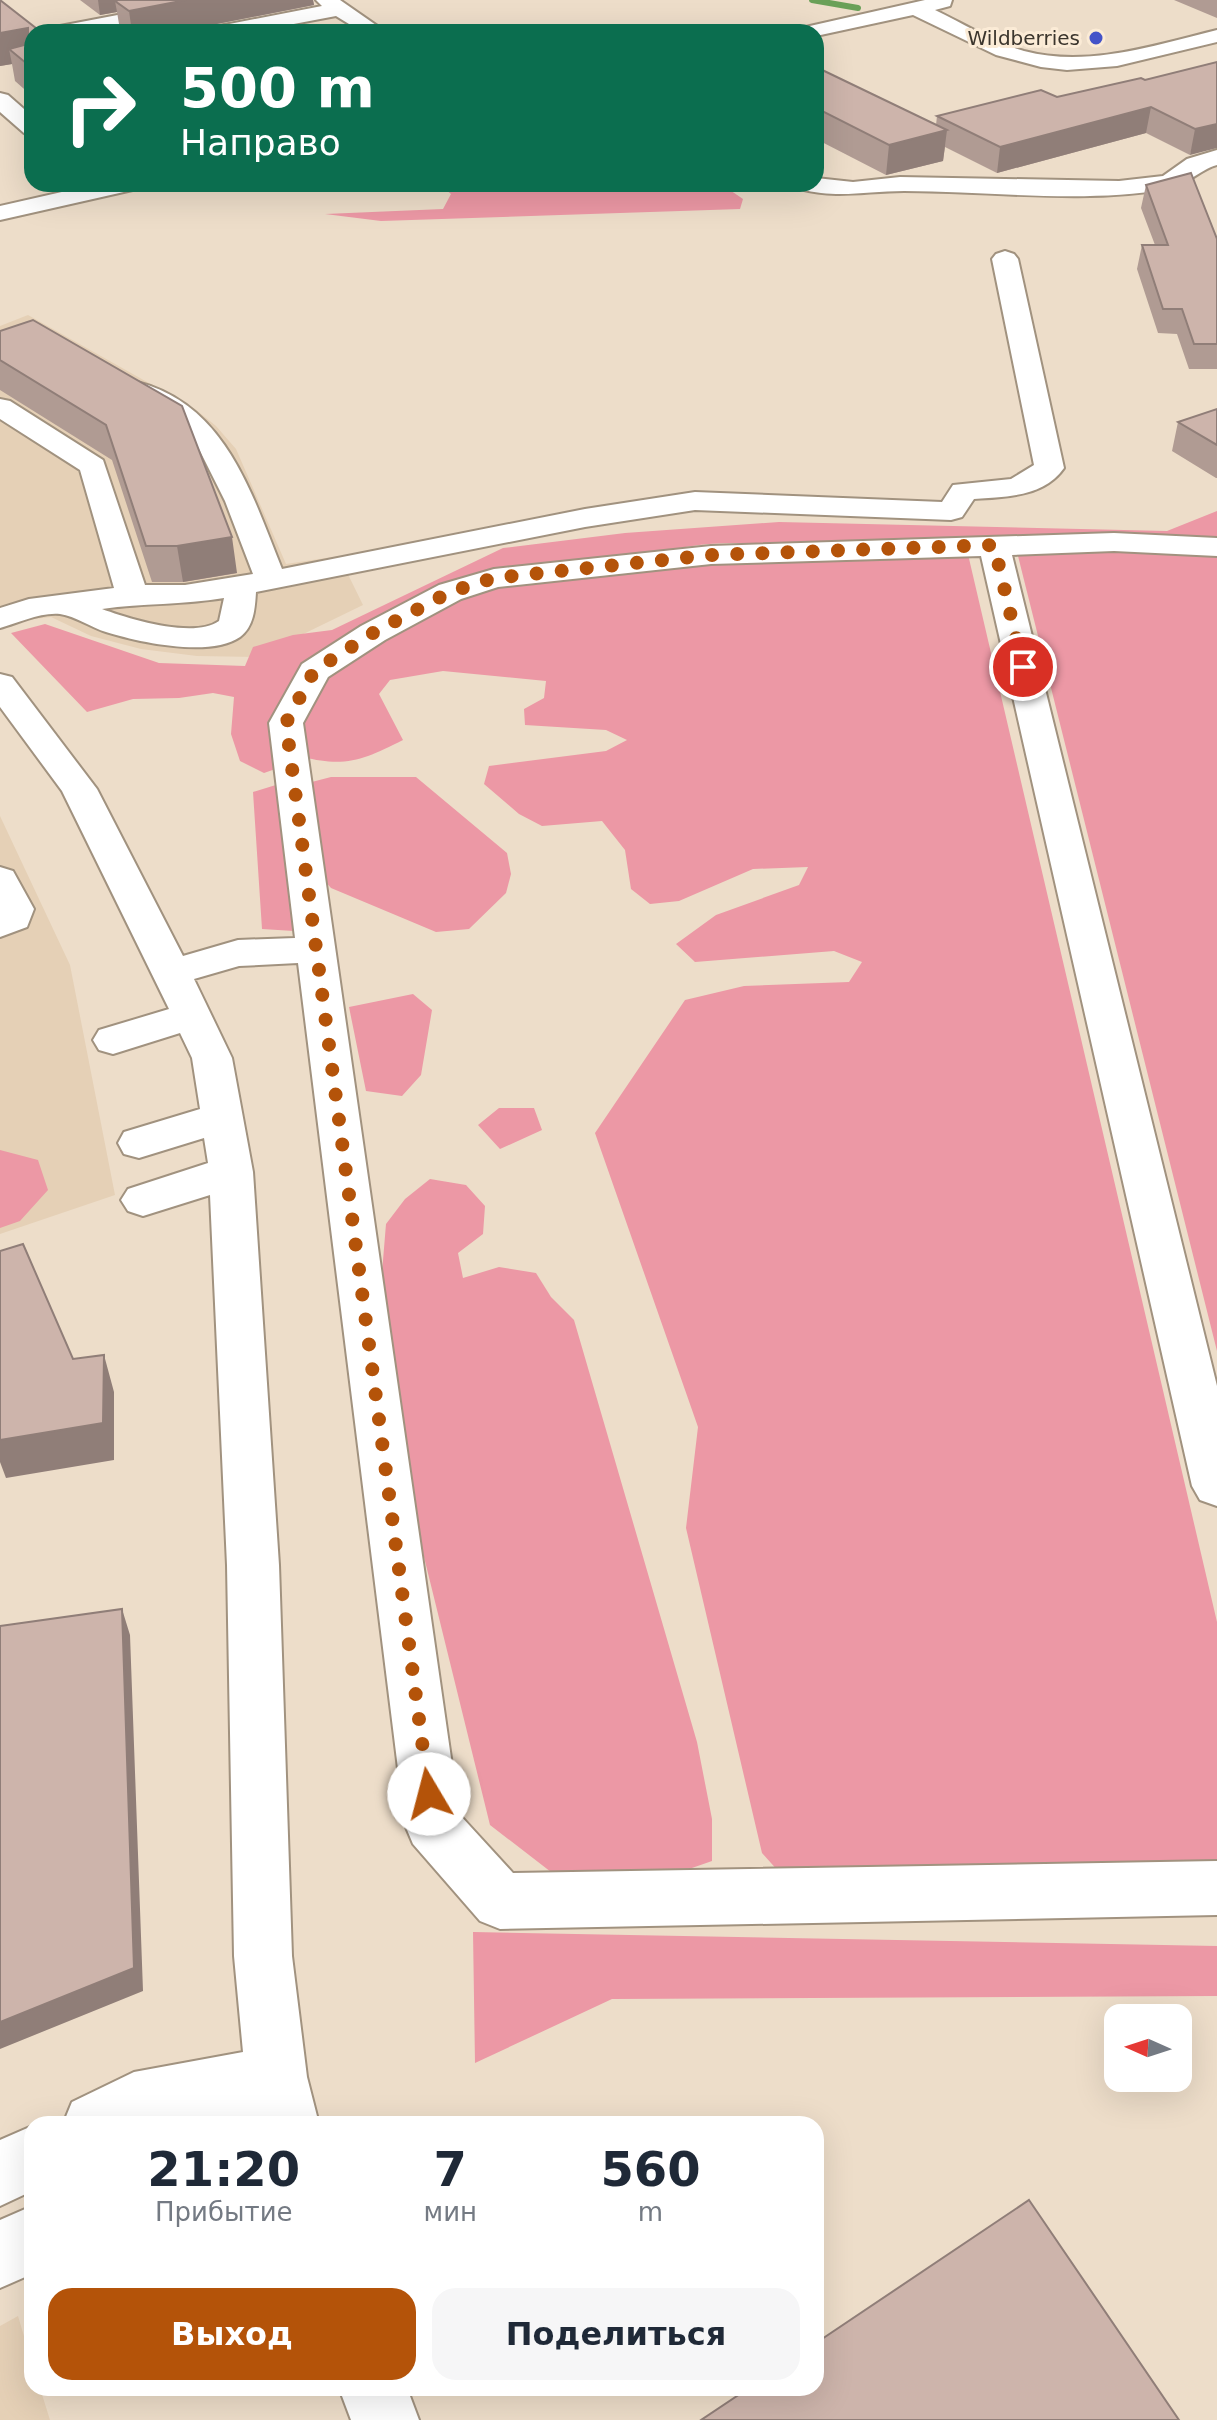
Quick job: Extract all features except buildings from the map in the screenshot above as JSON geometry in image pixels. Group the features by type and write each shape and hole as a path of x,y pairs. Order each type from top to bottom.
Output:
{"street":[{"path":"102,24 228,0"},
{"path":"824,28 950,0"},
{"path":"251,24 332,4 363,24"},
{"path":"915,8 1014,55 1036,60 1107,63 1217,36"},
{"path":"0,100 24,132"},
{"path":"824,186 853,189 900,184 1119,188 1170,182 1195,164 1217,157"},
{"path":"24,190 5,195 2,212 93,192"},
{"path":"0,618 65,604 132,595 185,595 585,518 695,501 951,511 964,491 1018,487 1049,468 1005,259"},
{"path":"65,604 108,624 151,636 217,635 229,630 235,623 256,582 218,453 199,431 178,414 110,374"},
{"path":"0,407 93,466 132,595"},
{"path":"1217,547 1114,542 711,555 494,578 450,592 373,633 314,671 286,723 433,1825 500,1901 1217,1888"},
{"path":"994,545 1217,1486"},
{"path":"0,684 79,789 212,1058 224,1117 231,1172 253,1565 263,1956 282,2101"},
{"path":"0,879 15,909 13,918 0,925"},
{"path":"172,972 238,953 315,950"},
{"path":"113,1040 192,1016"},
{"path":"139,1143 224,1117"},
{"path":"143,1200 231,1172"},
{"path":"109,2116 134,2103 282,2101"},
{"path":"240,2116 282,2101"},
{"path":"0,2174 24,2161"},
{"path":"0,2256 24,2242"},
{"path":"376,2396 385,2420"}],"shaded area":[{"path":"449,192 733,192 743,199 740,209 381,221 325,214 443,209 451,194"},
{"path":"28,315 195,409 216,426 236,449 286,564 339,556 363,605 256,657 197,656 141,649 91,636 51,617 8,622 0,611 0,326"},
{"path":"1217,511 1217,540 775,546 728,543 679,548 648,556 492,573 308,667 284,766 264,773 240,761 231,734 234,697 213,693 179,698 133,699 87,712 11,633 45,624 159,663 245,666 253,647 293,635 332,630 503,548 625,533 779,522 1167,531"},
{"path":"1044,549 1217,553 1217,1351 1017,552"},
{"path":"967,550 1217,1622 1217,1861 780,1873 762,1853 686,1528 698,1427 595,1133 685,1000 744,986 849,982 862,962 834,951 695,962 676,944 716,915 799,885 808,867 753,869 679,901 650,904 631,889 625,850 602,821 542,826 519,814 484,784 489,766 606,751 627,740 606,730 525,725 524,709 544,698 546,681 443,671 390,680 379,694 403,740 355,760 331,762 303,757 293,725 317,677 484,581 718,561"},
{"path":"331,777 416,777 507,853 511,874 506,893 469,929 436,932 331,888 316,871 304,784"},
{"path":"279,784 290,802 294,931 262,929 253,792"},
{"path":"0,816 70,965 115,1195 0,1234"},
{"path":"413,994 432,1010 421,1075 402,1096 366,1091 349,1007"},
{"path":"499,1108 534,1108 542,1130 500,1149 478,1125"},
{"path":"0,1150 38,1160 48,1190 20,1221 0,1228"},
{"path":"430,1179 466,1185 485,1206 483,1234 458,1253 463,1278 499,1267 536,1273 551,1297 574,1320 697,1742 712,1819 712,1861 669,1876 551,1872 490,1825 375,1358 386,1224 405,1199"},
{"path":"473,1932 1217,1946 1217,1996 612,1999 475,2063"},
{"path":"18,2316 24,2336 24,2396 42,2396 50,2420 0,2420 0,2326"}],"waterway":[{"path":"812,0 858,8"}],"place":[{"name":"Wildberries","path":"1096,38"}],"route":[{"path":"429,1794 286,723 314,671 373,633 450,592 494,578 550,570 711,555 994,545 1023,667"}]}
